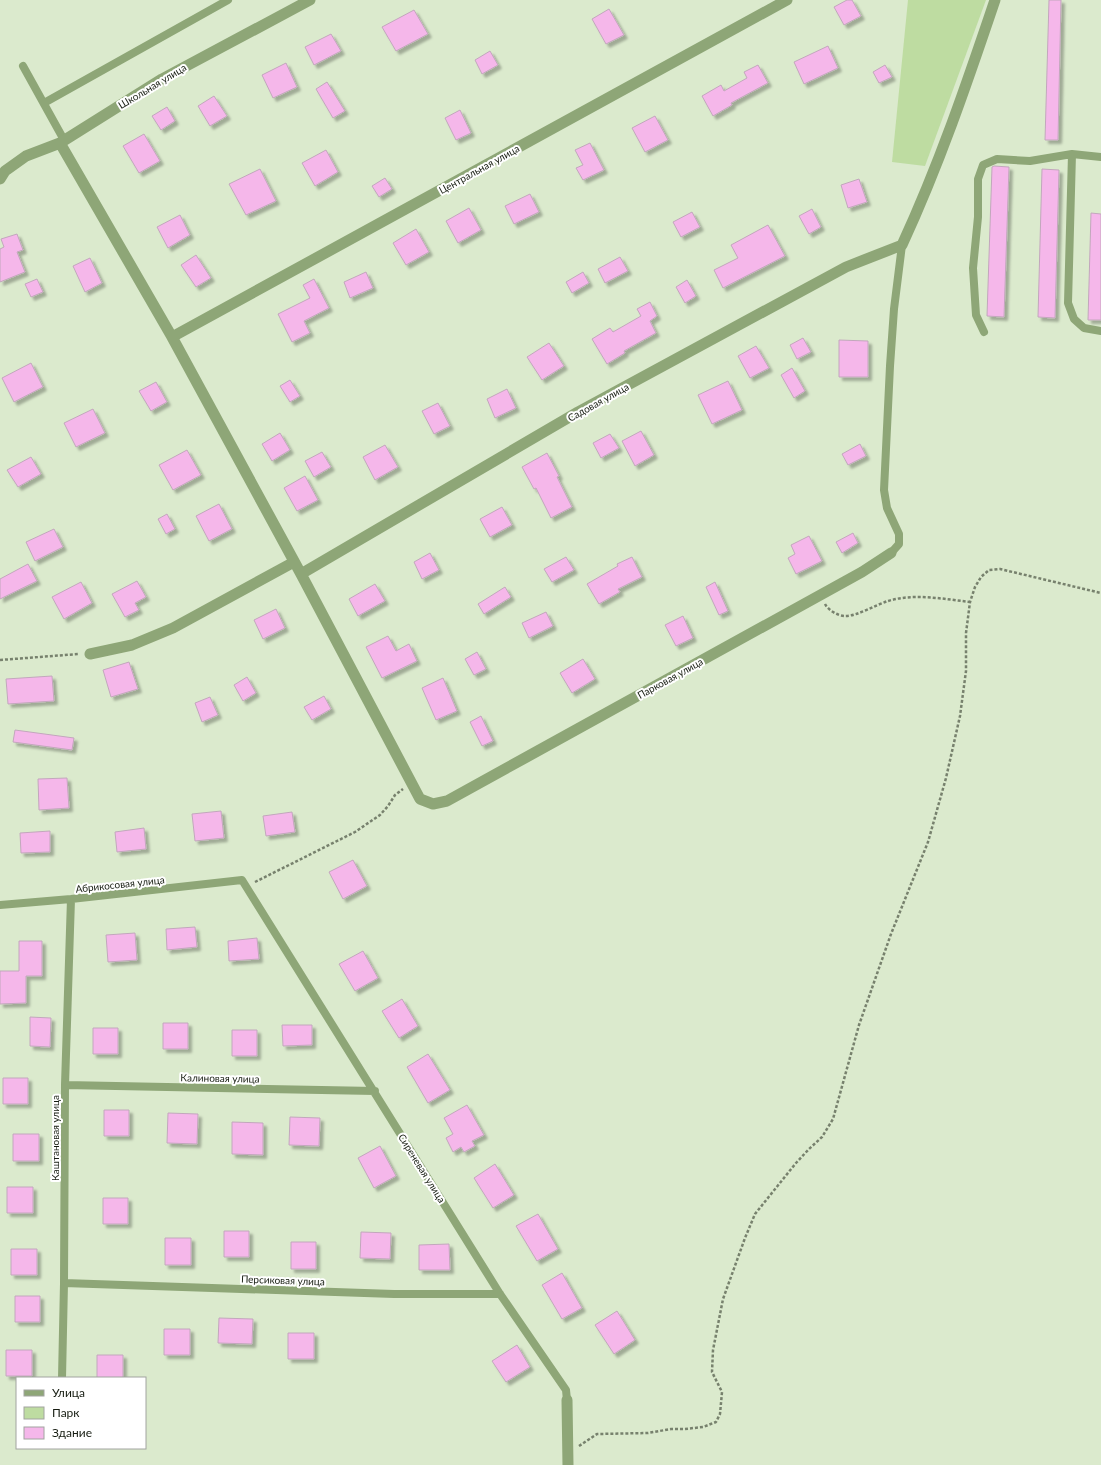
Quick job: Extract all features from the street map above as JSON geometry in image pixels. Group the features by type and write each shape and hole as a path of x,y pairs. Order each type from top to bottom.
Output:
{"street":[{"name":"Школьная улица","path":"0,179 5,171 26,156 62,141 162,79 310,0"},
{"name":"Центральная улица","path":"172,337 787,0"},
{"path":"902,245 919,208 956,115 995,0"},
{"path":"62,141 172,337 411,780"},
{"name":"Садовая улица","path":"301,574 585,409 846,267 902,245"},
{"name":"Парковая улица","path":"411,780 420,799 433,804 447,801 862,572 891,553"},
{"path":"90,654 132,645 173,628 294,562"},
{"name":"Сиреневая улица","path":"567,1400 568,1465"}],"lane":[{"path":"44,103 228,0"},
{"path":"23,66 44,103 62,141"},
{"path":"984,332 976,315 974,268 978,217 978,179 983,165 997,159 1030,161 1072,154 1101,157"},
{"path":"1072,154 1068,303 1074,319 1084,328 1101,331"},
{"path":"891,553 899,544 899,534 887,508 884,490 894,309 902,245"},
{"name":"Абрикосовая улица","path":"0,905 244,884"},
{"name":"Сиреневая улица","path":"244,884 375,1091 500,1294 566,1390 567,1400"},
{"name":"Каштановая улица","path":"62,1377 65,1085 71,899"},
{"name":"Калиновая улица","path":"65,1085 375,1091"},
{"name":"Персиковая улица","path":"64,1283 394,1294 500,1294"}],"path":[{"path":"568,1450 578,1448 597,1434 648,1433 671,1429 704,1427 716,1422 720,1414 722,1392 712,1372 713,1350 723,1299 745,1238 755,1214 796,1163 822,1137 833,1119 859,1025 891,934 928,842 946,778 960,716 966,671 966,633 970,602 975,587 981,577 989,570 1000,569 1101,593"},
{"path":"819,596 828,610 844,616 853,615 889,600 906,598 941,598 970,602"},
{"path":"0,660 90,654"},
{"path":"244,884 355,832 380,815 395,795 405,788 411,780"}],"green space":[{"path":"908,0 986,0 925,166 892,162"}],"building":[{"path":"847,0 852,0 861,16 844,25 834,7"},
{"path":"1049,0 1061,0 1058,140 1045,140"},
{"path":"609,9 624,35 606,44 592,19"},
{"path":"414,10 428,34 396,51 382,27"},
{"path":"331,34 341,51 314,65 305,47"},
{"path":"828,46 838,68 804,84 794,62"},
{"path":"490,51 498,65 482,74 475,60"},
{"path":"286,63 297,87 273,98 262,75"},
{"path":"758,65 768,83 731,103 732,105 713,116 702,96 721,85 724,91 747,78 744,72"},
{"path":"885,65 892,77 879,83 873,72"},
{"path":"327,82 345,111 333,118 316,89"},
{"path":"214,96 227,116 210,126 198,106"},
{"path":"167,107 175,121 161,130 152,116"},
{"path":"460,110 471,133 456,140 445,118"},
{"path":"655,116 668,140 645,152 632,128"},
{"path":"144,134 160,161 139,173 123,146"},
{"path":"590,143 604,170 583,180 576,168 583,165 575,150"},
{"path":"326,150 338,172 315,186 302,163"},
{"path":"992,167 1009,167 1004,317 987,316"},
{"path":"260,169 276,201 246,215 229,184"},
{"path":"1042,169 1059,170 1055,318 1038,317"},
{"path":"385,178 392,189 379,197 372,186"},
{"path":"859,179 867,202 848,208 841,185"},
{"path":"530,194 539,212 514,224 505,206"},
{"path":"469,208 481,230 458,243 446,221"},
{"path":"812,209 821,227 809,234 799,216"},
{"path":"692,212 700,227 681,237 673,222"},
{"path":"1091,213 1101,214 1101,320 1088,320"},
{"path":"180,215 190,235 168,248 157,227"},
{"path":"768,225 785,256 723,288 714,270 738,258 731,245"},
{"path":"416,229 429,252 406,265 393,243"},
{"path":"17,234 23,250 17,252 25,272 0,282 0,249 4,247 1,239"},
{"path":"196,255 211,278 196,287 181,265"},
{"path":"620,257 628,271 605,283 598,269"},
{"path":"90,258 102,283 85,292 73,266"},
{"path":"366,272 373,288 350,298 344,282"},
{"path":"583,272 589,283 572,293 566,282"},
{"path":"37,279 43,292 31,297 25,284"},
{"path":"314,279 329,308 304,321 310,333 292,342 278,314 310,298 303,285"},
{"path":"687,280 696,296 685,303 676,287"},
{"path":"650,302 657,316 650,321 656,333 624,351 625,353 607,364 592,339 610,328 613,332 641,316 637,309"},
{"path":"803,338 811,352 797,359 790,345"},
{"path":"839,340 868,341 868,377 839,377"},
{"path":"549,343 564,366 542,380 527,357"},
{"path":"756,346 769,368 750,378 738,356"},
{"path":"31,363 43,387 14,402 2,378"},
{"path":"792,368 805,391 794,398 781,375"},
{"path":"290,380 300,396 290,402 280,386"},
{"path":"728,381 742,410 712,424 698,395"},
{"path":"156,382 167,402 151,411 139,391"},
{"path":"507,389 516,408 495,418 487,399"},
{"path":"438,403 450,426 434,434 422,411"},
{"path":"93,409 105,433 76,447 64,423"},
{"path":"641,431 654,455 635,466 622,441"},
{"path":"280,433 290,450 272,461 262,444"},
{"path":"610,434 619,448 601,458 593,443"},
{"path":"860,444 866,456 848,465 842,454"},
{"path":"385,445 398,467 375,480 363,457"},
{"path":"187,450 201,475 173,490 159,465"},
{"path":"322,452 331,467 314,477 305,461"},
{"path":"547,453 559,476 557,477 572,507 551,518 536,488 534,489 522,467"},
{"path":"31,457 41,474 18,487 7,470"},
{"path":"305,476 318,500 297,511 284,488"},
{"path":"219,504 232,529 209,541 196,516"},
{"path":"502,507 512,525 490,537 480,519"},
{"path":"167,514 175,529 166,534 158,519"},
{"path":"54,529 63,547 35,561 26,542"},
{"path":"853,533 858,543 842,553 836,542"},
{"path":"809,536 822,561 796,574 788,558 795,554 791,545"},
{"path":"430,553 439,570 422,579 414,562"},
{"path":"566,557 574,570 552,582 544,569"},
{"path":"632,557 642,577 618,589 620,592 599,604 587,584 618,566 617,564"},
{"path":"28,564 37,581 0,599 0,579"},
{"path":"137,581 146,597 135,603 139,610 125,617 112,594"},
{"path":"81,582 92,603 64,619 52,597"},
{"path":"715,582 728,611 719,615 706,587"},
{"path":"375,584 385,601 358,616 349,599"},
{"path":"505,587 511,597 484,614 478,604"},
{"path":"276,609 285,628 263,639 254,620"},
{"path":"546,612 553,626 529,638 522,623"},
{"path":"683,616 693,638 676,646 665,625"},
{"path":"388,636 396,651 409,644 417,661 382,678 366,647"},
{"path":"477,652 486,669 474,675 465,659"},
{"path":"583,659 595,679 572,693 560,673"},
{"path":"129,662 138,689 111,697 103,670"},
{"path":"52,676 54,701 8,704 6,679"},
{"path":"247,677 256,693 243,701 234,685"},
{"path":"443,678 457,711 436,720 422,688"},
{"path":"324,696 331,709 312,720 304,707"},
{"path":"210,697 218,715 202,722 195,703"},
{"path":"481,716 493,741 482,746 470,722"},
{"path":"15,730 74,738 72,750 13,742"},
{"path":"67,778 69,808 39,810 38,779"},
{"path":"221,811 224,838 195,841 192,814"},
{"path":"292,812 295,832 266,836 263,816"},
{"path":"144,828 146,849 117,852 115,832"},
{"path":"50,831 50,852 21,853 20,833"},
{"path":"353,860 367,886 343,899 329,872"},
{"path":"195,927 197,947 167,950 166,929"},
{"path":"135,933 137,960 108,962 106,935"},
{"path":"257,938 259,959 229,961 228,941"},
{"path":"19,941 42,941 42,976 26,976 26,1003 0,1004 0,971 19,971"},
{"path":"363,951 378,978 355,991 339,964"},
{"path":"402,999 418,1026 399,1038 382,1011"},
{"path":"30,1017 51,1018 50,1047 30,1046"},
{"path":"163,1023 188,1023 188,1049 163,1049"},
{"path":"282,1025 312,1025 312,1045 283,1046"},
{"path":"93,1028 118,1028 118,1054 93,1054"},
{"path":"232,1030 257,1030 257,1056 232,1056"},
{"path":"428,1054 450,1090 428,1103 407,1067"},
{"path":"3,1078 28,1078 28,1104 3,1104"},
{"path":"467,1105 484,1135 472,1141 475,1146 464,1152 461,1147 453,1152 446,1138 453,1134 444,1118"},
{"path":"104,1110 129,1110 129,1136 104,1136"},
{"path":"168,1113 198,1114 197,1144 167,1143"},
{"path":"290,1117 320,1118 319,1146 289,1145"},
{"path":"232,1122 263,1123 263,1155 232,1154"},
{"path":"13,1134 39,1134 39,1161 13,1161"},
{"path":"380,1146 396,1176 374,1188 358,1158"},
{"path":"495,1164 514,1195 493,1208 474,1178"},
{"path":"7,1187 33,1187 33,1213 7,1213"},
{"path":"103,1198 128,1198 128,1224 103,1224"},
{"path":"538,1214 558,1249 537,1261 516,1226"},
{"path":"224,1231 249,1231 249,1257 224,1257"},
{"path":"361,1232 391,1233 390,1259 360,1258"},
{"path":"165,1238 191,1238 191,1265 165,1265"},
{"path":"291,1242 316,1242 316,1269 291,1269"},
{"path":"449,1244 450,1270 419,1270 419,1245"},
{"path":"11,1249 37,1249 37,1275 11,1275"},
{"path":"562,1273 582,1308 562,1319 542,1285"},
{"path":"15,1296 40,1296 40,1322 15,1322"},
{"path":"617,1311 635,1340 614,1354 595,1325"},
{"path":"219,1318 253,1319 252,1344 218,1343"},
{"path":"164,1329 190,1329 190,1355 164,1355"},
{"path":"288,1333 314,1333 314,1359 288,1359"},
{"path":"517,1345 530,1367 506,1382 492,1361"},
{"path":"6,1350 32,1350 32,1376 6,1376"},
{"path":"97,1355 123,1355 123,1377 97,1377"}]}
